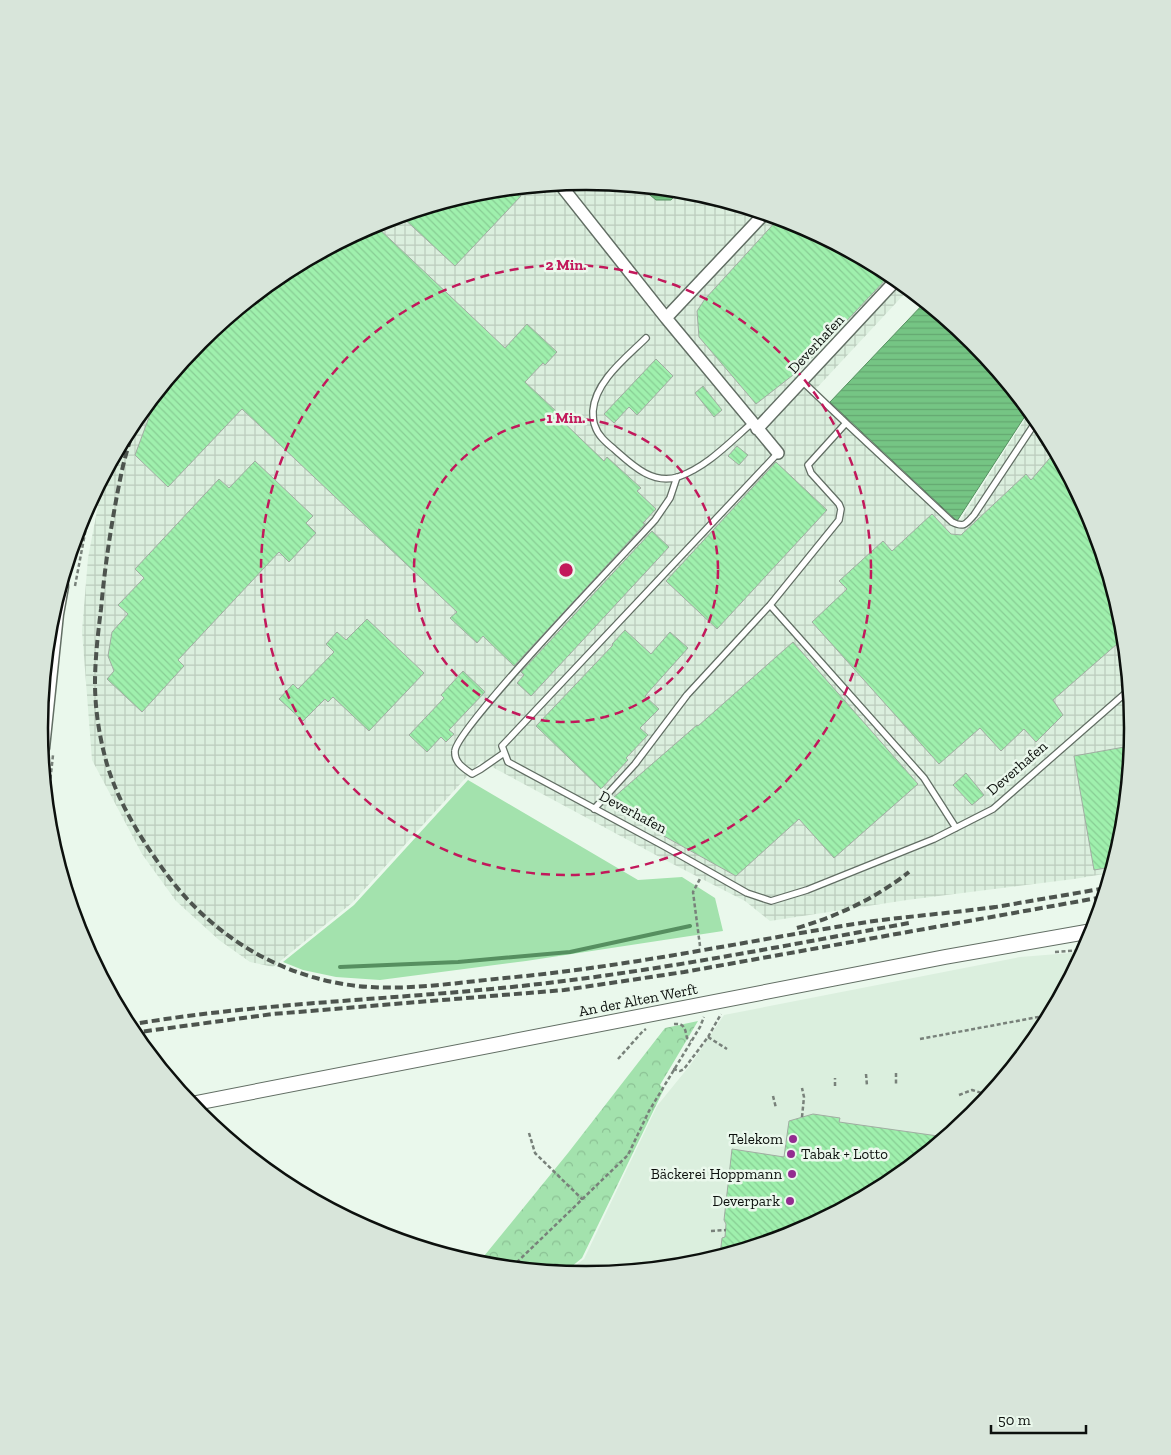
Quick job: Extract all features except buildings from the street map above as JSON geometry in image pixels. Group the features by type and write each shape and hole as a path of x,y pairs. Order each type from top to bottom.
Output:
{"main road":[{"path":"48,732 53,653"}],"street":[{"path":"565,191 666,318 778,453"},
{"path":"666,318 760,219"},
{"name":"Deverhafen","path":"754,426 802,381 891,285"},
{"name":"An der Alten Werft","path":"200,1102 926,961 1083,933"}],"lane":[{"path":"646,338 604,382 597,396 593,411 595,427 603,439 642,472 658,478 677,477 698,467 754,426"},
{"path":"802,381 952,522 959,526 965,524 974,515 1032,428"},
{"path":"594,809 635,764 687,696 770,604 839,520 841,509 839,504 811,473 808,465 846,423"},
{"path":"677,477 670,498 655,520 511,676 463,734 455,749 456,760 461,767 472,774 482,769 504,752 502,746 778,453"},
{"path":"770,604 924,778 956,828"},
{"name":"Deverhafen","path":"504,752 508,762 747,893 771,901 807,890 934,839 993,808 1122,696"}],"path":[{"path":"67,588 76,556"},
{"path":"700,946 693,892 705,869"},
{"path":"1048,952 1075,951"},
{"path":"673,1069 684,1070 708,1037 718,1018 726,1011"},
{"path":"518,1261 628,1155 650,1111 705,1013"},
{"path":"920,1039 1039,1017"},
{"path":"671,1025 679,1024 686,1028 687,1038 691,1041"},
{"path":"618,1059 643,1031 654,1028"},
{"path":"708,1037 726,1049"},
{"path":"896,1073 896,1086"},
{"path":"866,1074 867,1086"},
{"path":"835,1078 835,1086"},
{"path":"802,1088 804,1098 802,1117"},
{"path":"959,1095 972,1090 980,1093"},
{"path":"773,1096 776,1108"},
{"path":"529,1133 535,1153 582,1199"},
{"path":"711,1231 726,1230"}],"shaded area":[{"path":"586,190 656,194 725,208 758,218 791,230 823,245 884,280 904,294 813,392 958,524 1025,418 1068,490 1083,522 1095,555 1105,588 1119,657 1124,728 1122,763 1119,798 1103,874 907,900 770,921 745,901 481,761 352,903 273,967 250,962 219,940 176,901 142,854 92,760 82,631 88,558 100,497 103,490 138,429 181,373 205,347 258,301 287,280 348,245 380,230 446,208 515,194 550,191"},
{"path":"648,193 674,197 671,200 656,200"},
{"path":"920,307 966,347 990,373 1024,417 957,521 830,402"},
{"path":"1074,953 1051,997 1033,1026 990,1082 940,1132 884,1175 823,1210 791,1225 725,1247 656,1261 576,1265 584,1259 657,1106 691,1064 724,1015 1020,957"}],"green space":[{"path":"468,780 638,880 682,877 715,898 723,931 526,961 380,980 336,977 303,970 283,962 354,905"},
{"path":"698,1021 660,1085 664,1089 582,1258 573,1265 515,1261 484,1256 568,1153 665,1028"}],"waterway":[{"path":"340,967 458,962 570,952 690,926"}],"railway":[{"path":"129,444 109,542 97,646 95,683 97,711 105,757 116,789 131,820 168,876 185,897 224,932 268,960 292,970 343,984 383,988 404,987 596,967 867,922 995,907"},
{"path":"797,928 827,918 856,905 883,890 909,872"},
{"path":"990,908 1098,889"},
{"path":"142,1032 273,1014 564,990 684,972 1096,898"},
{"path":"137,1024 228,1011 480,990 625,973 909,923"}],"place":[{"name":"Telekom","path":"793,1139"},
{"name":"Tabak + Lotto","path":"791,1154"},
{"name":"Bäckerei Hoppmann","path":"792,1174"},
{"name":"Deverpark","path":"790,1201"}]}
